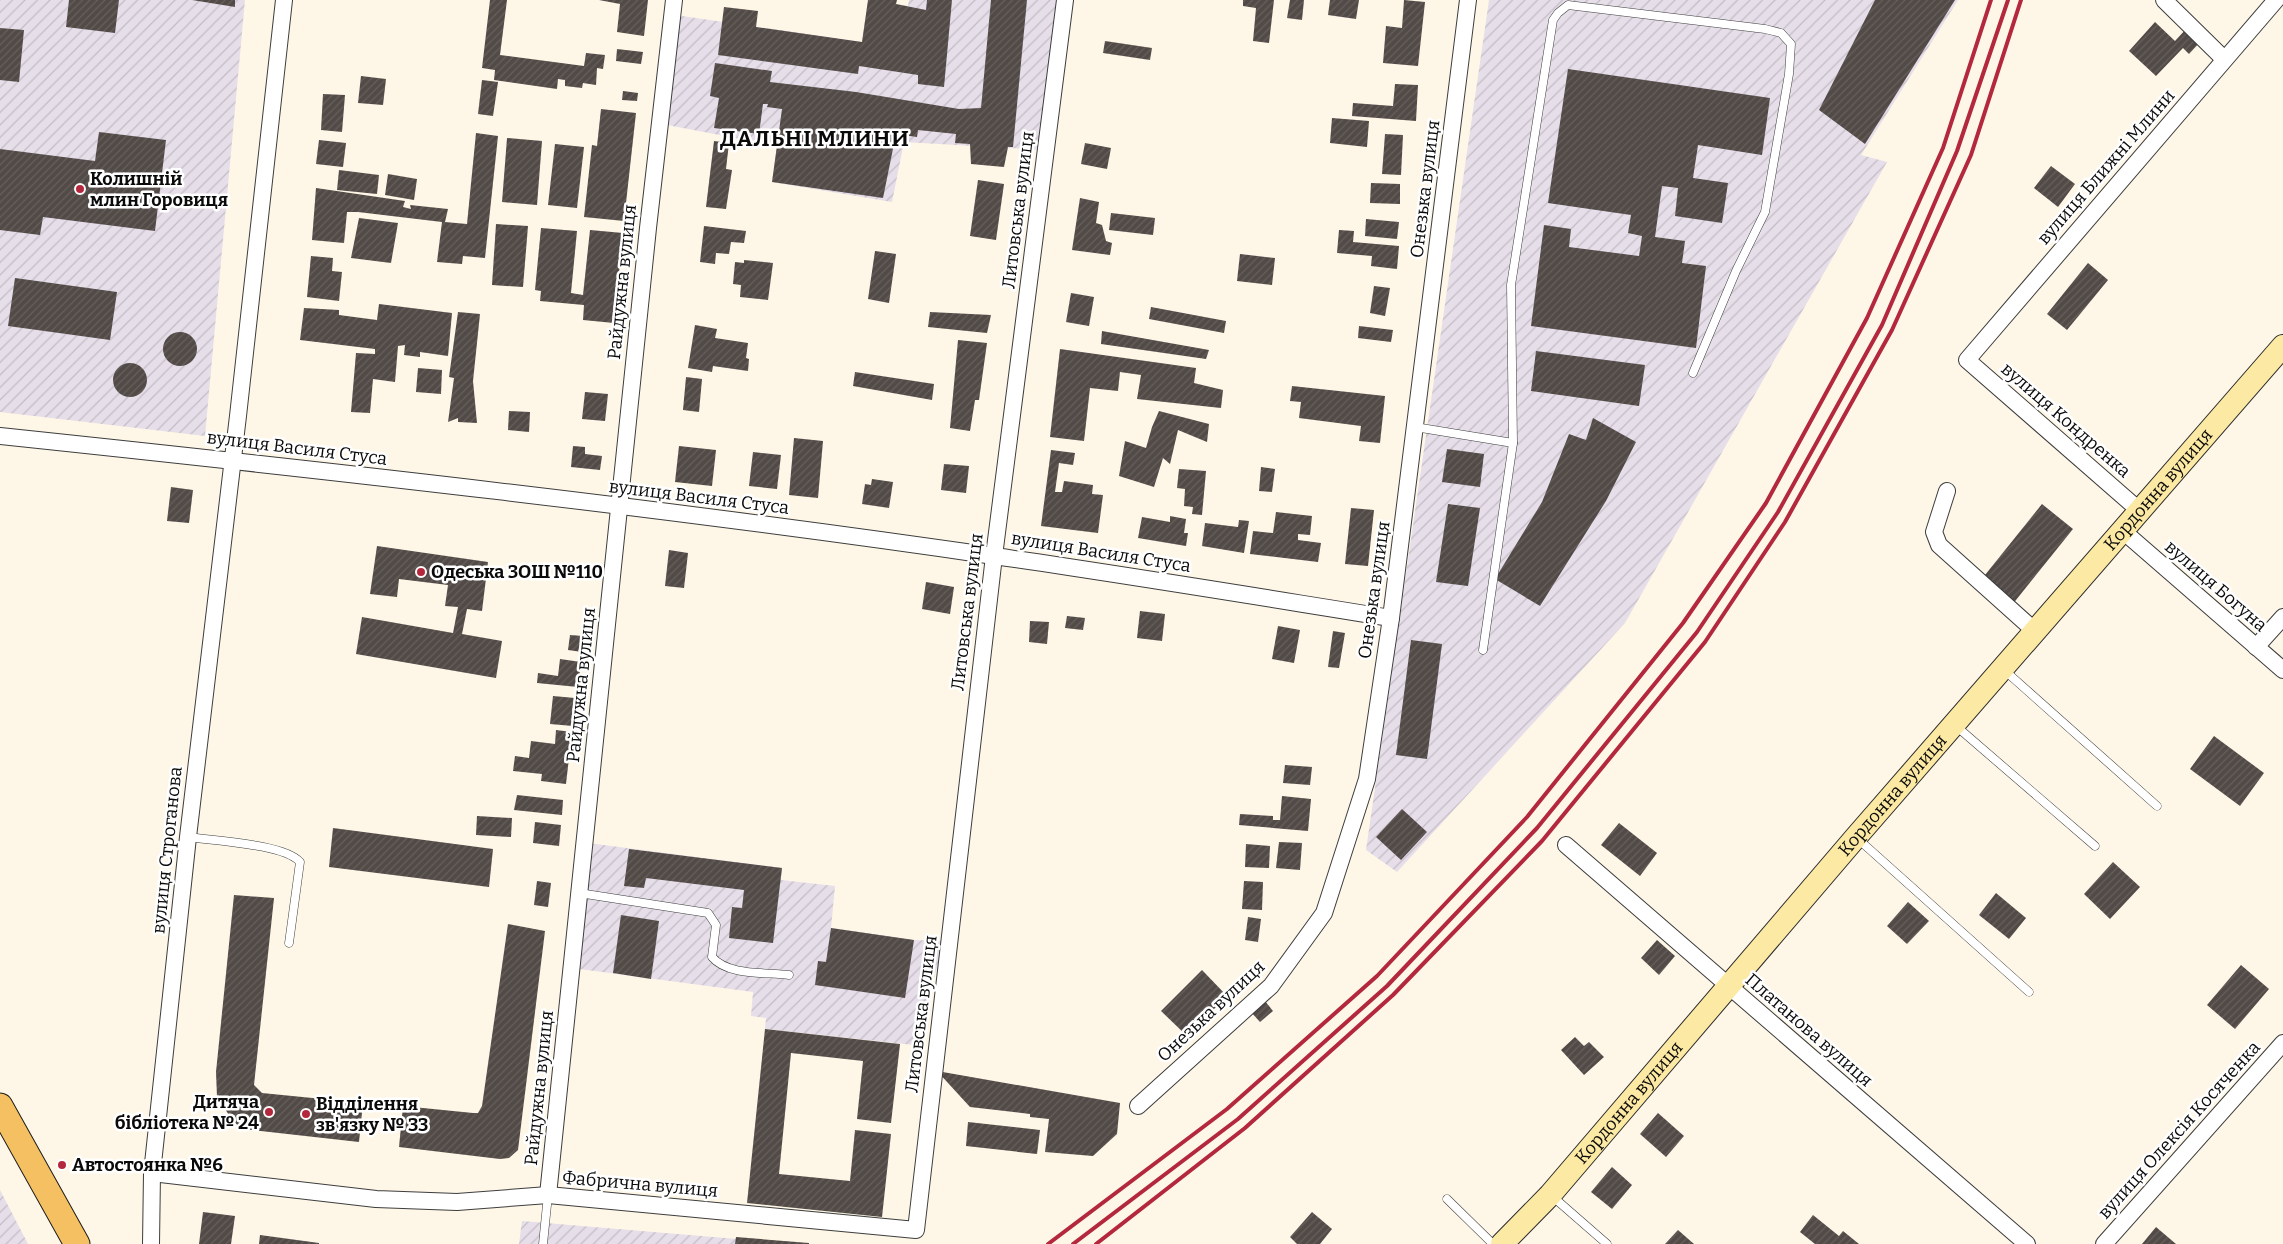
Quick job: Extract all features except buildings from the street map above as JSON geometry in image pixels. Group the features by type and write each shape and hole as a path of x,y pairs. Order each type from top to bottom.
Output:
{"main road":[{"name":"Кордонна вулиця","path":"1502,1244 1550,1195 1856,837 2283,346"},
{"path":"0,1106 77,1244"}],"street":[{"name":"вулиця Строганова","path":"151,1244 152,1173 188,837 284,0"},
{"name":"Райдужна вулиця","path":"548,1195 619,507 674,0"},
{"name":"Литовська вулиця","path":"916,1230 994,556 1065,0"},
{"name":"Онезька вулиця","path":"1138,1106 1271,986 1324,913 1367,779 1391,618 1468,0"},
{"path":"2164,0 2224,59"},
{"name":"вулиця Ближні Млини","path":"1967,360 2276,0"},
{"name":"вулиця Кондренка","path":"1967,360 2140,511"},
{"name":"вулиця Василя Стуса","path":"0,436 232,461 619,507 994,556 1391,618"},
{"path":"1947,491 1934,532 1939,545 2036,632"},
{"name":"вулиця Богуна","path":"2123,531 2283,670"},
{"path":"2256,647 2283,617"},
{"name":"Платанова вулиця","path":"1566,845 2027,1244"},
{"name":"вулиця Олексія Косяченка","path":"2104,1244 2283,1043"},
{"name":"Фабрична вулиця","path":"152,1173 413,1201 457,1202 548,1195 916,1230"}],"lane":[{"path":"1483,650 1513,443 1511,285 1553,20 1558,12 1568,5 1765,29 1781,33 1791,44 1789,74 1766,212 1736,271 1693,373"},
{"path":"1415,427 1513,443"},
{"path":"2003,670 2157,806"},
{"path":"1955,725 2095,846"},
{"path":"188,837 278,850 294,855 300,862 289,943"},
{"path":"1856,837 2029,992"},
{"path":"579,893 708,913 716,925 712,957 717,963 730,968 789,975"},
{"path":"543,1244 548,1195"},
{"path":"1550,1195 1607,1244"},
{"path":"1446,1199 1493,1244"}],"shaded area":[{"path":"0,0 245,0 205,436 0,412"},
{"path":"868,0 908,6 909,0 1062,0 1044,150 904,142 892,202 772,182 777,146 662,124 675,15 862,42"},
{"path":"1489,0 1958,0 1861,155 1887,162 1625,623 1397,872 1366,850"},
{"path":"588,843 782,868 781,880 835,886 831,928 914,940 945,941 914,1045 765,1029 766,1018 751,1016 753,992 572,968"},
{"path":"0,1190 28,1244 0,1244"},
{"path":"522,1221 798,1244 519,1244"}],"railway":[{"path":"1048,1244 1227,1109 1377,976 1527,817 1683,623 1766,503 1867,318 1943,148 1991,0"},
{"path":"1073,1244 1238,1119 1387,986 1537,828 1697,632 1778,512 1882,325 1957,151 2008,0"},
{"path":"1096,1244 1245,1128 1393,995 1542,841 1705,642 1785,522 1892,330 1971,155 2021,0"}],"place":[{"name":"Колишній млин Горовиця","path":"80,189"},
{"name":"Одеська ЗОШ №110","path":"421,572"},
{"name":"Дитяча бібліотека № 24","path":"269,1112"},
{"name":"Відділення зв'язку № 33","path":"306,1114"},
{"name":"Автостоянка №6","path":"62,1165"}],"district":[{"name":"ДАЛЬНІ МЛИНИ","path":"815,138"}]}
